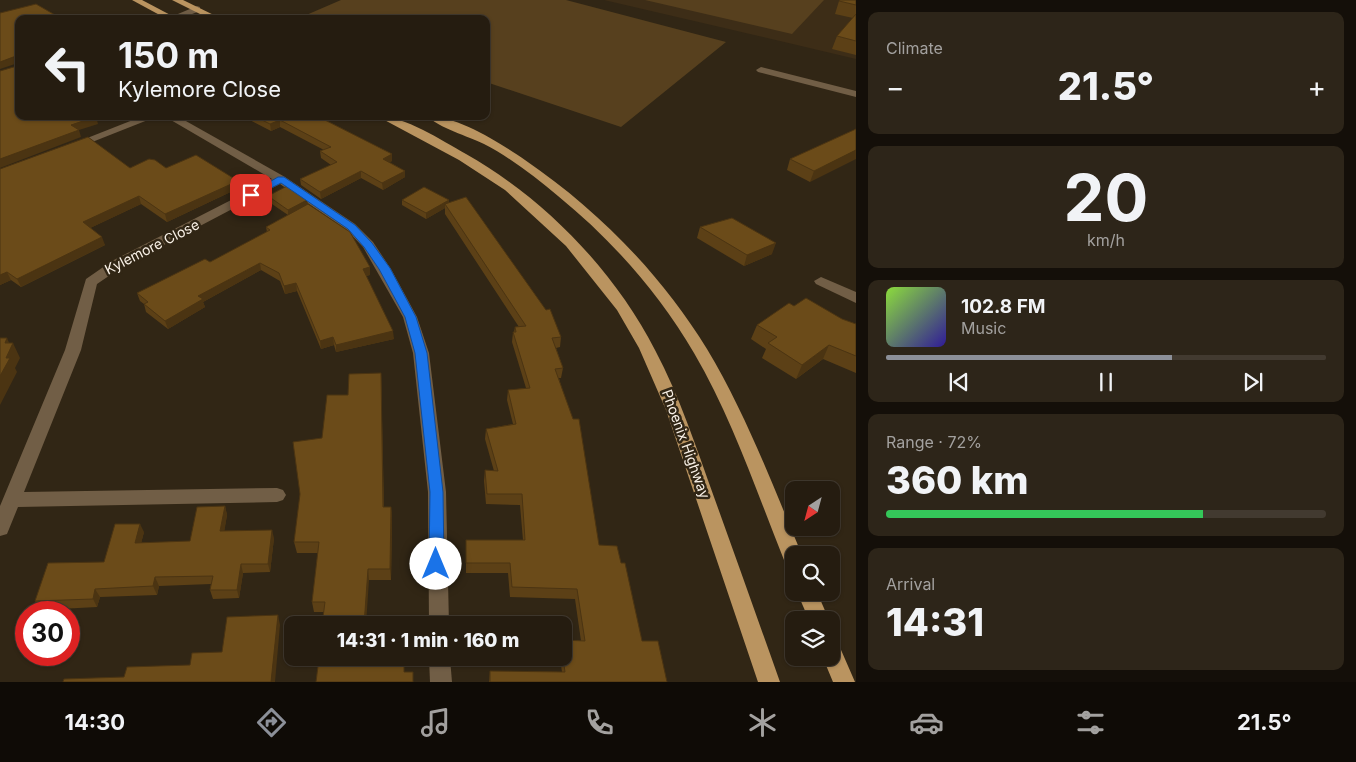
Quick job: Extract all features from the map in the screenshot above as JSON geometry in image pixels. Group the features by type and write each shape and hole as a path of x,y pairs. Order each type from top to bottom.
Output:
{"main road":[{"path":"136,0 164,15"},
{"path":"176,0 210,15"},
{"name":"Phoenix Highway","path":"390,120 432,140 490,173 533,207 569,242 599,277 636,328 672,399 769,682"},
{"path":"440,120 505,152 541,177 585,212 625,252 665,298 701,352 732,410 788,546"},
{"path":"838,666 844,682"}],"street":[{"path":"182,15 197,9"},
{"path":"761,70 856,94"},
{"path":"63,150 142,120"},
{"path":"176,120 281,179 325,208 357,233 384,268 410,317 421,353 436,492 439,616"},
{"name":"Kylemore Close","path":"0,528 73,350 91,282 117,264 281,179"},
{"path":"821,281 856,298"},
{"path":"12,500 277,495"},
{"path":"440,666 441,682"}],"shaded area":[{"path":"341,0 566,0 726,42 621,127 490,83 490,15 306,15"},
{"path":"604,0 856,0 856,59 780,41"},
{"path":"645,0 824,0 792,34"}],"building":[{"path":"856,0 856,5 839,1"},
{"path":"36,4 55,15 15,15 15,56 0,62 0,13"},
{"path":"856,14 856,41 837,36"},
{"path":"15,67 15,120 86,120 71,125 79,130 0,159 0,71"},
{"path":"262,120 280,120 270,124"},
{"path":"280,120 325,120 392,154 383,159 405,171 382,183 361,171 320,192 300,179 337,162 320,151 331,147"},
{"path":"856,129 856,150 814,171 790,159"},
{"path":"88,137 130,168 149,159 155,160 166,168 196,155 238,181 165,214 139,196 83,222 102,237 17,279 7,272 0,275 0,169"},
{"path":"287,186 307,200 288,210 268,196"},
{"path":"424,187 449,200 426,213 402,200"},
{"path":"466,197 546,310 550,309 561,337 552,338 563,368 555,369 573,419 579,419 599,545 617,546 621,563 625,563 642,641 658,641 667,682 490,682 490,671 565,672 564,666 572,666 572,640 585,641 577,589 512,587 510,563 466,563 466,540 525,540 522,494 487,494 485,470 498,471 486,429 516,424 508,390 530,388 513,332 516,332 515,327 526,326 445,204"},
{"path":"308,204 350,232 370,267 363,269 393,331 336,345 333,337 320,341 296,283 284,286 279,273 260,263 198,296 203,299 165,321 144,304 148,302 137,293 205,259 210,262 270,230 266,227"},
{"path":"732,218 776,243 747,255 700,227"},
{"path":"806,298 842,319 856,324 856,356 829,345 802,365 768,343 777,337 757,325 789,303 794,306"},
{"path":"0,338 7,338 5,343 13,343 6,358 10,358 0,376"},
{"path":"381,373 383,507 391,507 390,569 368,569 365,616 323,616 325,602 312,602 319,542 294,542 300,494 293,442 322,438 327,395 348,395 349,374"},
{"path":"225,506 220,531 272,530 268,564 241,564 237,590 210,590 213,576 155,577 153,586 95,589 93,599 35,601 48,563 104,562 115,524 140,524 135,543 190,541 197,507"},
{"path":"278,615 271,682 63,682 64,679 124,677 127,667 190,665 192,653 222,652 227,617"},
{"path":"318,666 404,666 404,672 413,672 413,682 316,682"}],"route":[{"path":"251,195 281,179 351,227 368,245 384,268 410,317 421,353 436,492 436,564"}]}
